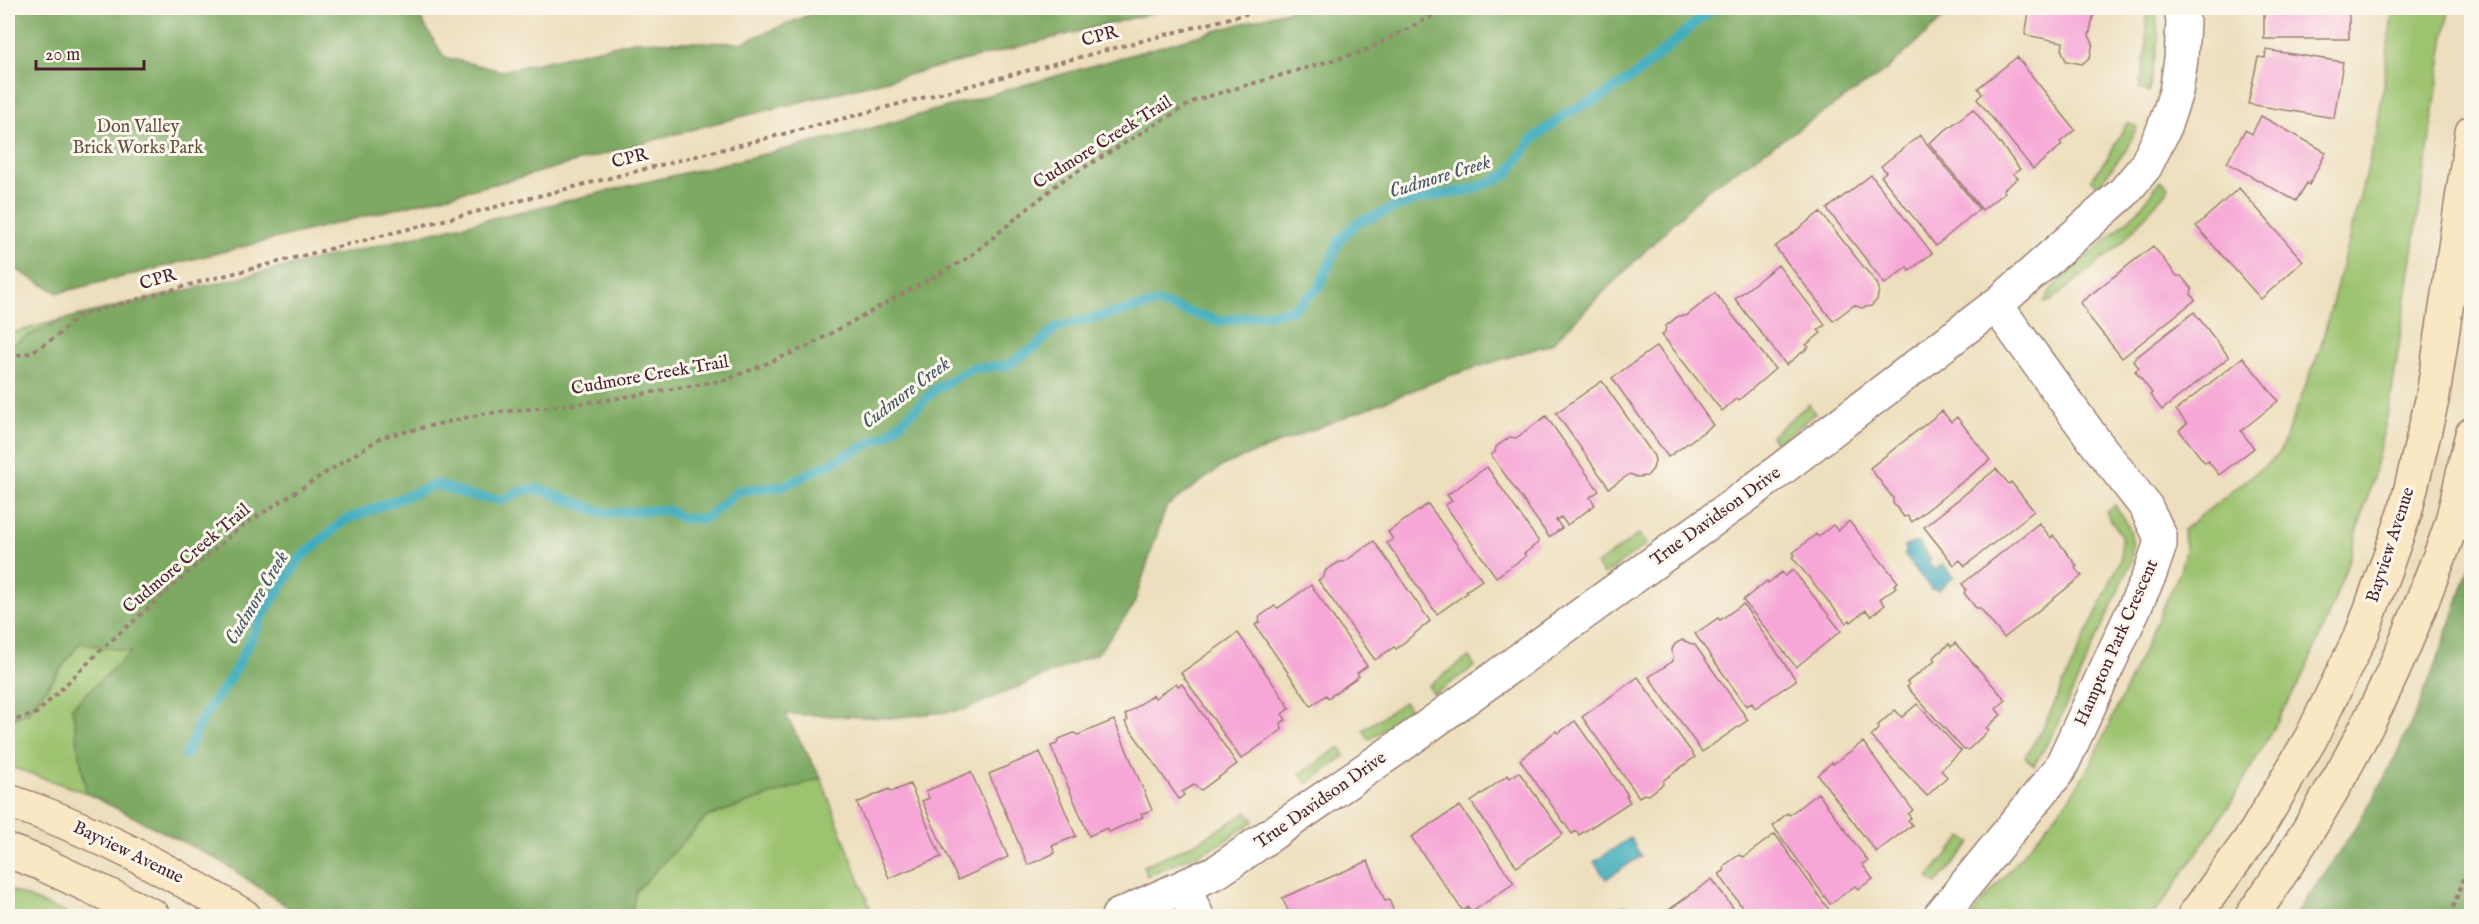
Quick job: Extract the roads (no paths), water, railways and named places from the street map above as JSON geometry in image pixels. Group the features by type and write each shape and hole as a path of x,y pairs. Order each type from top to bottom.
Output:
{"main road":[{"name":"Bayview Avenue","path":"2194,916 2255,833 2311,738 2363,631 2401,524 2433,396 2472,132"},
{"path":"2252,916 2292,860 2335,788 2381,700 2417,618 2450,528 2472,435"},
{"name":"Bayview Avenue","path":"8,801 52,816 182,879 244,916"},
{"path":"8,851 38,862 153,916"}],"street":[{"name":"True Davidson Drive","path":"1118,916 1191,902 1218,872 1433,723 1750,493 1996,305 2124,192 2145,167 2163,131 2176,92 2181,59 2183,22 2181,8"},
{"name":"Hampton Park Crescent","path":"1940,916 2060,769 2150,574 2160,545 2157,528 2146,507 2096,443 1996,305"}],"water":[{"path":"1918,543 1931,559 1928,562 1935,570 1943,564 1954,577 1937,591 1935,588 1932,590 1905,556 1905,547"},
{"path":"1630,838 1641,856 1606,879 1594,862"},
{"path":"1624,905 1637,916 1616,916 1622,912 1620,908"}],"waterway":[{"name":"Cudmore Creek","path":"186,755 203,717 231,678 266,610 300,558 345,520 437,484 470,496 503,500 523,490 540,489 604,513 667,510 682,518 704,519 739,491 784,486 889,434 936,389 972,368 1006,366 1036,347 1057,327 1158,303 1220,321 1292,310 1319,287 1340,239 1357,223 1417,199 1470,190 1507,175 1532,140 1568,112 1600,98 1636,75 1713,8"}],"park label":[{"name":"Don Valley Brick Works Park","path":"138,137"}]}
